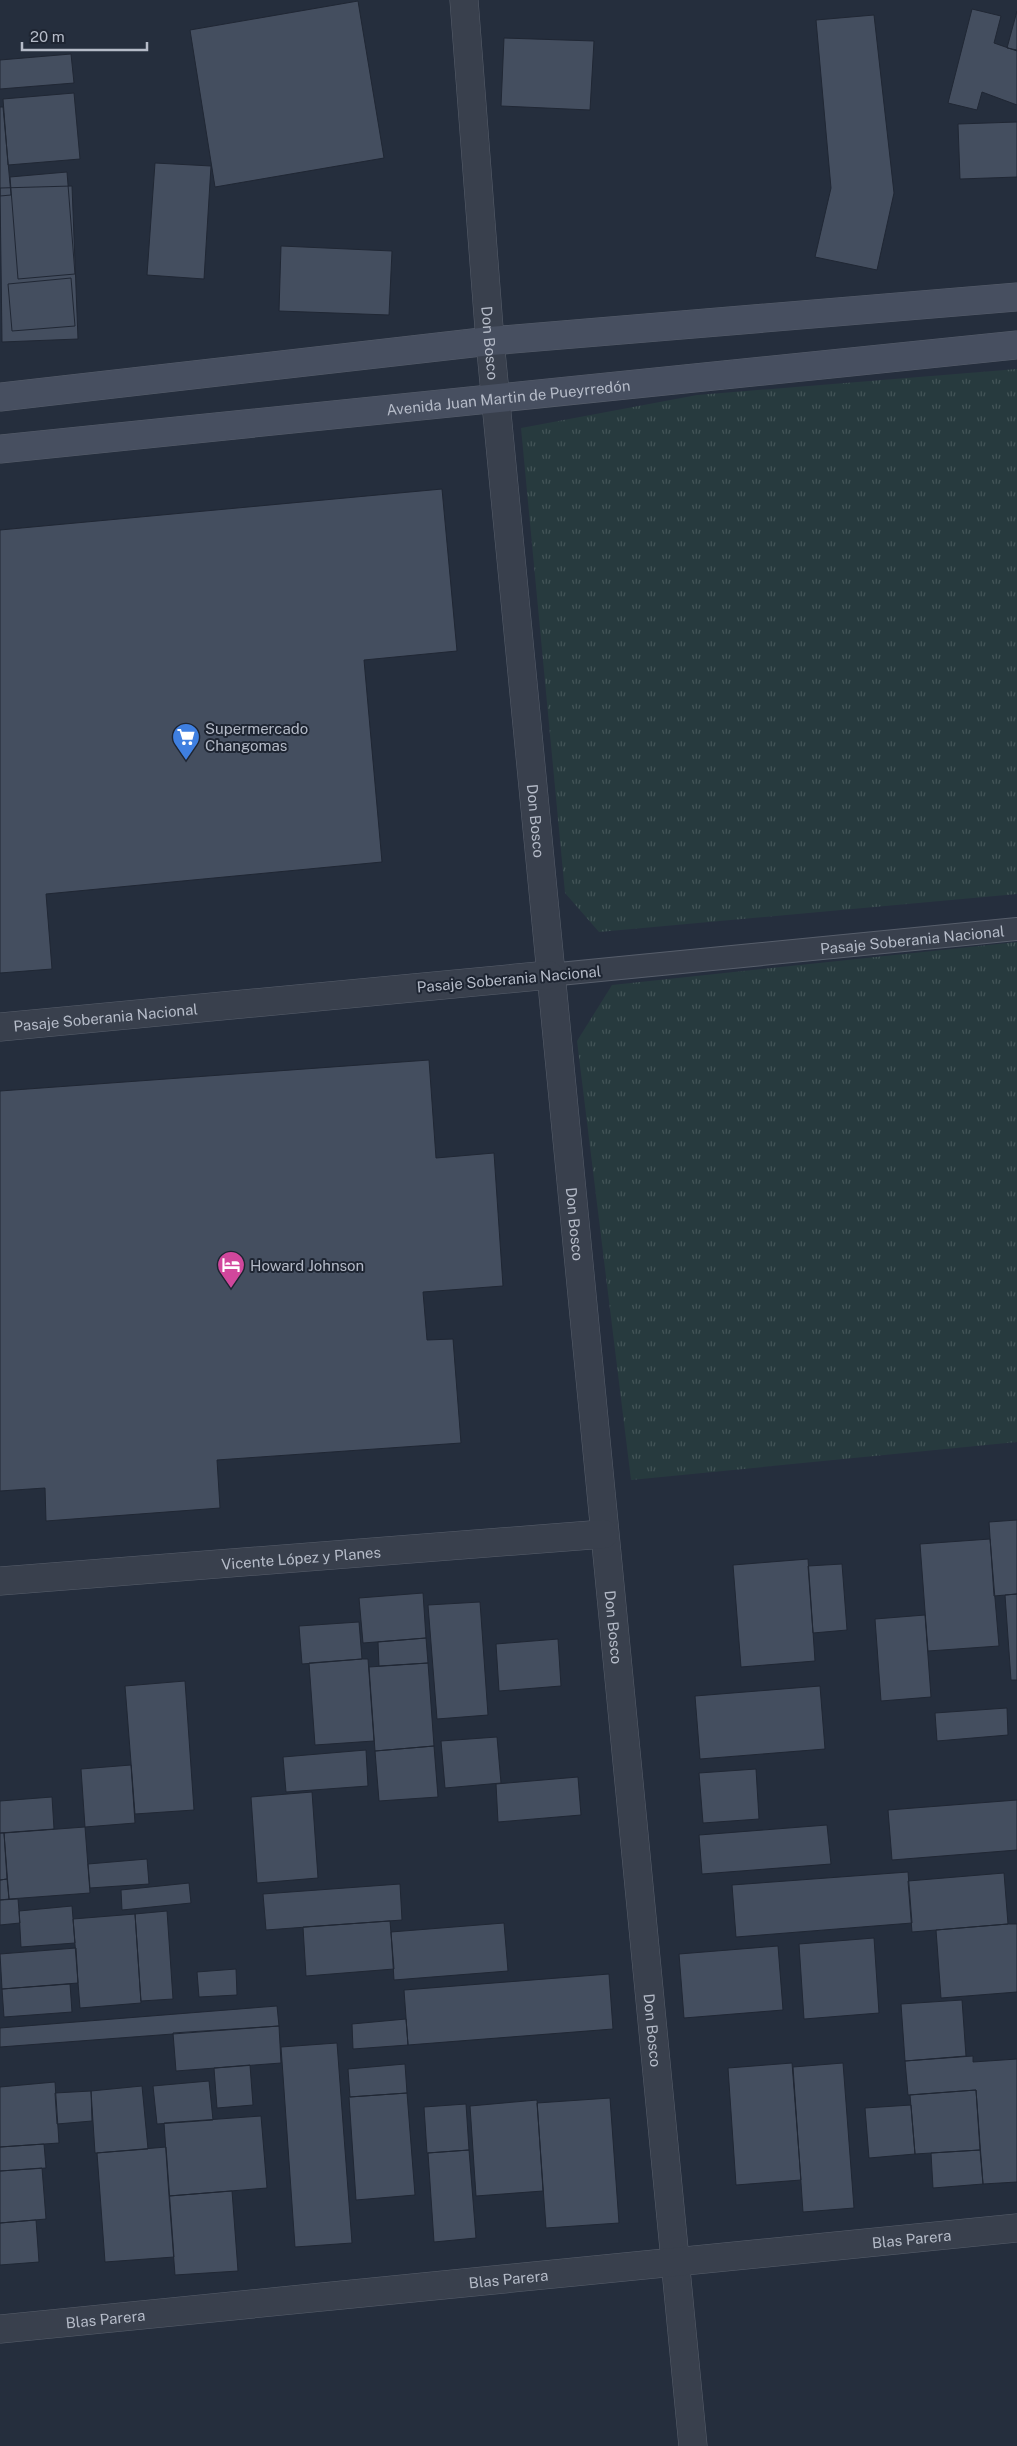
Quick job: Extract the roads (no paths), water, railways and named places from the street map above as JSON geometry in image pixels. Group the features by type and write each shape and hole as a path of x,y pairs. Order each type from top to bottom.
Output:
{"main road":[{"path":"0,397 490,341 1017,297"},
{"name":"Avenida Juan Martin de Pueyrredón","path":"0,449 1017,345"}],"street":[{"name":"Don Bosco","path":"464,0 490,341 497,398 549,975 693,2446"},
{"name":"Pasaje Soberania Nacional","path":"0,1027 549,975"},
{"name":"Vicente López y Planes","path":"0,1581 604,1534"},
{"name":"Blas Parera","path":"0,2329 1017,2228"}],"lane":[{"name":"Pasaje Soberania Nacional","path":"549,975 1017,929"}],"place":[{"name":"Supermercado Changomas","path":"186,761"},
{"name":"Howard Johnson","path":"231,1289"}]}
